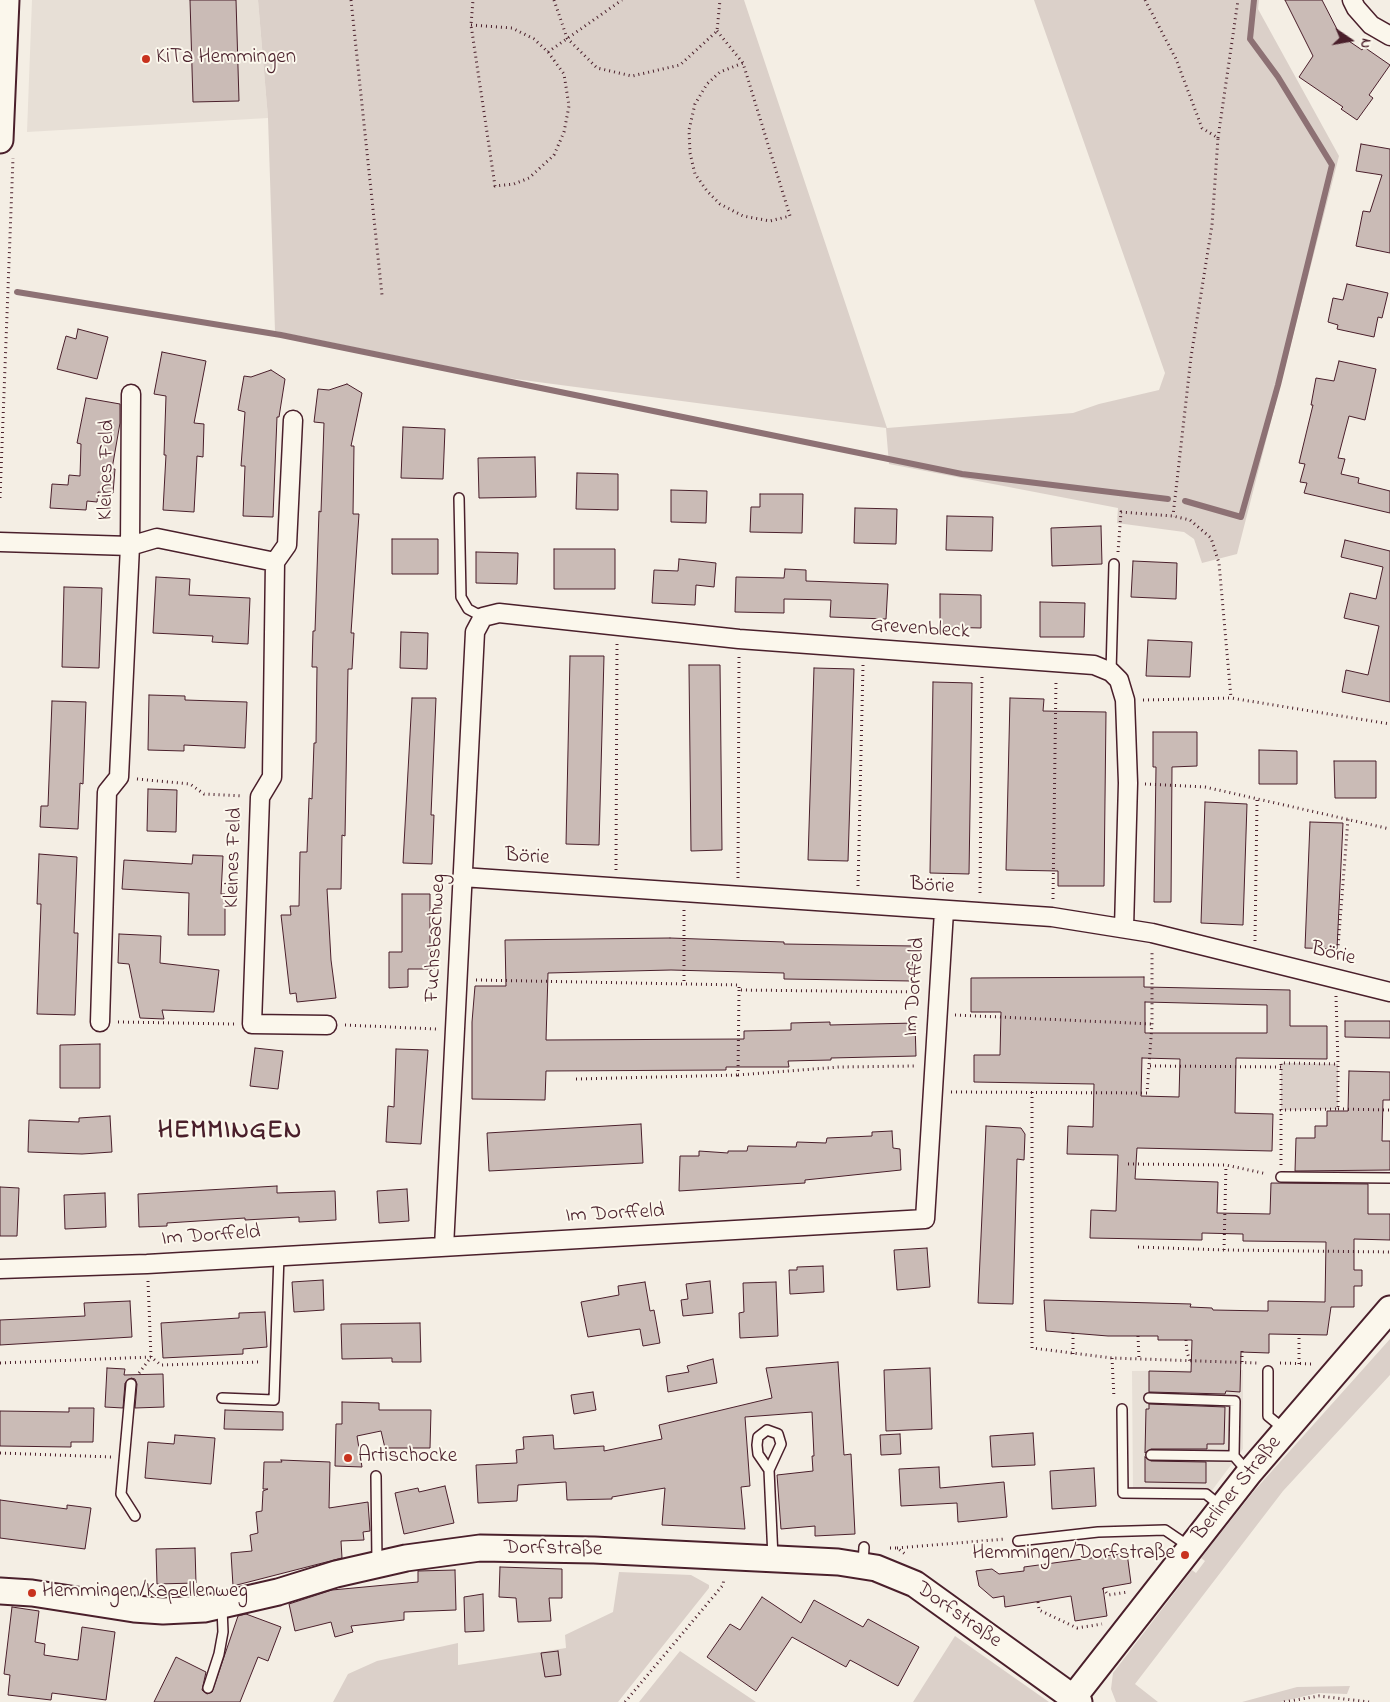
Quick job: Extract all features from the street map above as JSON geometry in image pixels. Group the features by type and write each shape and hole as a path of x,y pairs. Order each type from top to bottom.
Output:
{"street":[{"path":"6,0 7,145"},
{"path":"1352,0 1356,8 1372,25 1390,36"},
{"name":"Kleines Feld","path":"100,1022 107,792 119,777 130,546 132,394"},
{"path":"275,562 288,545 293,420"},
{"name":"Kleines Feld","path":"0,542 130,546 157,538 275,562 272,777 260,797 252,1024"},
{"name":"Grevenbleck","path":"479,625 499,612 739,639 1094,665 1111,672"},
{"name":"Fuchsbachweg","path":"444,1247 462,877 479,625"},
{"path":"1111,672 1119,680 1125,700 1128,783 1124,928"},
{"name":"Börie","path":"462,877 1052,917 1152,933 1390,992"},
{"name":"Im Dorffeld","path":"0,1269 147,1264 925,1219 934,1092 936,1014 944,911"},
{"path":"252,1024 327,1025"},
{"name":"Berliner Straße","path":"1076,1700 1127,1628 1222,1507 1242,1464 1286,1430 1390,1309"},
{"name":"Dorfstraße","path":"0,1591 32,1593 102,1605 163,1611 204,1609 377,1565 440,1552 480,1548 725,1556 838,1562 864,1556 889,1572 915,1584 1076,1700"}],"lane":[{"path":"459,498 461,597 479,625"},
{"path":"1111,672 1114,564"},
{"path":"1280,1177 1390,1178"},
{"path":"222,1398 274,1400 279,1255"},
{"path":"1269,1367 1268,1416 1286,1430"},
{"path":"131,1384 121,1494 135,1516"},
{"path":"1149,1398 1235,1401 1242,1464 1151,1455"},
{"path":"1122,1409 1123,1493 1206,1494 1222,1507"},
{"path":"769,1470 773,1558"},
{"path":"376,1476 377,1565"},
{"path":"1018,1541 1098,1532 1164,1530 1190,1547"},
{"path":"208,1688 219,1654 223,1632 222,1605"}],"path":[{"path":"351,0 382,295"},
{"path":"471,26 512,28 534,39 548,52 564,74 569,106 564,132 554,154 529,178 514,184 495,186 471,26 473,0"},
{"path":"554,0 566,38 597,68 632,76 680,66 717,30 720,0"},
{"path":"548,52 622,0"},
{"path":"1145,0 1176,59 1202,128 1218,138"},
{"path":"1172,516 1191,357 1212,225 1218,138 1238,0"},
{"path":"717,30 743,63 790,216 770,221 743,216 720,204 707,191 696,174 690,153 689,130 695,104 707,84 720,72 743,63"},
{"path":"0,498 7,145"},
{"path":"1114,564 1118,556 1121,512 1172,516 1190,520 1211,538 1219,563 1232,698"},
{"path":"616,887 617,626"},
{"path":"738,896 739,639"},
{"path":"858,904 863,649"},
{"path":"979,913 982,657"},
{"path":"1052,917 1057,662"},
{"path":"1125,700 1232,698 1390,724"},
{"path":"119,777 190,784 204,794 260,797"},
{"path":"1128,783 1205,787 1390,829"},
{"path":"1255,959 1257,799"},
{"path":"1338,1109 1336,979 1348,819"},
{"path":"684,892 684,984"},
{"path":"934,1092 1147,1093 1152,1024 1152,933"},
{"path":"457,979 739,986 738,1075"},
{"path":"739,990 938,992"},
{"path":"936,1014 1152,1024"},
{"path":"100,1022 252,1024"},
{"path":"327,1025 455,1029"},
{"path":"1128,1164 1226,1164 1280,1177 1281,1063 1338,1064"},
{"path":"576,1079 738,1075 840,1067 935,1065"},
{"path":"1150,1066 1282,1067"},
{"path":"1032,1092 1032,1348 1112,1358 1261,1363"},
{"path":"1281,1110 1390,1110"},
{"path":"1224,1250 1226,1164"},
{"path":"1138,1247 1390,1252"},
{"path":"131,1384 151,1356 147,1264"},
{"path":"1073,1332 1073,1354"},
{"path":"1299,1335 1299,1364"},
{"path":"1138,1336 1139,1359"},
{"path":"1186,1340 1186,1352 1190,1361"},
{"path":"1242,1348 1242,1362"},
{"path":"0,1363 151,1356 161,1365 276,1362"},
{"path":"1112,1358 1114,1405 1122,1409"},
{"path":"1269,1367 1299,1364 1341,1365"},
{"path":"0,1453 125,1457"},
{"path":"897,1548 1009,1538 1018,1541"},
{"path":"625,1702 724,1585 725,1556"},
{"path":"1038,1602 1039,1610 1077,1628 1111,1622 1127,1628"},
{"path":"1284,1702 1320,1696 1368,1702"}],"shaded area":[{"name":"KiTa Hemmingen","path":"32,0 258,0 268,118 27,132"},
{"path":"258,0 744,0 887,428 1073,413 1099,404 1159,390 1165,373 1034,0 1259,0 1258,9 1339,156 1237,554 1202,563 1194,539 1184,532 1117,523 1118,508 889,464 886,428 500,377 275,331 268,118"},
{"path":"1281,1063 1338,1064 1338,1109 1281,1110"},
{"path":"1390,1339 1390,1375 1283,1491 1135,1684 1158,1702 1116,1702 1111,1689 1113,1673 1192,1570 1196,1573 1205,1561 1201,1558 1254,1491"},
{"path":"1243,1370 1243,1449 1210,1493 1133,1493 1132,1371"},
{"path":"619,1572 691,1575 709,1585 709,1588 618,1702 333,1702 348,1674 377,1661 458,1643 458,1665 566,1648 565,1635 613,1612"},
{"path":"955,1636 1049,1702 913,1702"},
{"path":"680,1651 756,1702 639,1702"},
{"path":"1350,1686 1347,1694 1318,1693 1280,1702 1242,1702 1297,1687"}],"building":[{"path":"190,0 236,0 239,101 193,102"},
{"path":"1285,0 1322,0 1340,35 1362,50 1364,47 1390,65 1369,95 1373,98 1357,120 1341,109 1343,107 1299,77 1313,56"},
{"path":"1361,144 1390,149 1390,253 1356,246 1363,211 1370,212 1382,175 1356,171"},
{"path":"1347,284 1388,293 1382,318 1378,317 1374,337 1337,329 1338,325 1328,322 1333,298 1343,300"},
{"path":"78,329 108,337 97,379 57,369 66,336 76,339"},
{"path":"162,352 206,361 194,423 204,424 203,457 197,456 194,512 163,510 166,455 164,455 166,396 154,394"},
{"path":"1339,361 1376,369 1365,420 1349,416 1338,458 1345,459 1341,474 1359,478 1358,483 1390,491 1390,513 1304,493 1307,483 1300,482 1305,464 1299,463 1313,405 1311,405 1316,378 1334,381"},
{"path":"271,370 285,379 279,417 277,417 273,517 243,516 245,466 241,466 245,412 238,410 244,376 251,377"},
{"path":"347,384 362,393 351,446 354,446 353,514 359,514 351,633 354,633 352,669 348,669 345,836 342,835 341,889 327,889 331,960 336,998 297,1002 296,993 290,994 281,915 291,915 290,906 299,906 300,852 307,852 309,798 312,799 314,743 316,743 317,667 312,667 324,423 314,422 318,389 329,390"},
{"path":"86,398 120,404 120,423 112,469 115,469 113,493 98,492 97,502 87,501 86,510 50,508 52,484 68,485 69,475 80,476 81,444 77,443"},
{"path":"403,427 445,429 443,479 401,478"},
{"path":"535,457 536,497 479,498 478,458"},
{"path":"577,473 618,474 618,510 576,509"},
{"path":"671,490 707,491 706,523 671,522"},
{"path":"760,494 803,494 802,533 750,532 751,507 760,507"},
{"path":"855,508 897,509 896,544 854,543"},
{"path":"947,516 993,517 992,551 946,550"},
{"path":"1101,526 1102,564 1052,566 1051,528"},
{"path":"392,539 438,539 438,574 392,574"},
{"path":"1345,540 1390,551 1390,702 1342,692 1346,670 1368,675 1379,626 1344,618 1350,593 1376,599 1383,567 1341,557"},
{"path":"554,549 615,549 615,589 554,589"},
{"path":"476,552 518,553 517,584 476,583"},
{"path":"679,559 716,563 714,587 696,585 695,605 652,603 654,570 678,571"},
{"path":"1133,561 1177,563 1176,599 1131,597"},
{"path":"785,569 806,570 806,581 888,584 886,619 830,617 831,600 784,599 784,613 735,612 736,577 784,578"},
{"path":"156,577 190,579 189,595 250,598 248,644 212,642 213,636 153,633"},
{"path":"64,587 102,588 99,668 62,667"},
{"path":"940,594 981,595 981,628 940,627"},
{"path":"1040,602 1085,603 1084,637 1040,637"},
{"path":"401,632 428,633 427,669 400,668"},
{"path":"1148,640 1192,642 1190,677 1146,676"},
{"path":"570,656 604,656 599,845 566,844"},
{"path":"689,665 720,665 722,850 691,851"},
{"path":"814,668 854,669 848,861 808,860"},
{"path":"933,682 972,683 969,874 930,873"},
{"path":"149,695 185,696 185,700 247,702 245,748 184,745 184,751 148,750"},
{"path":"412,698 436,698 431,815 434,815 432,864 403,863"},
{"path":"1010,698 1044,699 1043,711 1106,712 1104,886 1058,886 1058,871 1006,870"},
{"path":"52,701 86,702 83,784 80,783 78,829 40,827 41,806 48,806"},
{"path":"1153,732 1197,732 1197,766 1172,767 1171,902 1154,902 1156,767 1153,767"},
{"path":"1259,750 1297,751 1297,784 1259,784"},
{"path":"1334,761 1376,761 1376,798 1335,798"},
{"path":"148,789 177,790 176,832 147,831"},
{"path":"1205,802 1247,804 1243,925 1201,923"},
{"path":"1310,822 1343,823 1337,949 1305,948"},
{"path":"39,854 77,857 74,933 78,933 75,1015 37,1014 41,904 37,904"},
{"path":"193,855 223,856 221,894 225,894 225,935 188,935 189,893 122,889 124,860 192,864"},
{"path":"402,894 430,894 430,952 434,952 434,969 408,969 408,987 389,988 389,952 402,952"},
{"path":"119,934 161,936 160,963 219,970 214,1012 162,1010 164,1019 140,1018 129,964 118,963"},
{"path":"670,938 784,942 784,944 913,946 912,981 784,979 784,973 671,970 548,973 546,1040 744,1039 744,1031 791,1030 791,1023 830,1022 830,1025 915,1023 916,1056 788,1061 789,1067 726,1067 726,1070 546,1071 545,1100 472,1099 472,1022 475,986 506,986 505,940"},
{"path":"1144,977 1144,987 1290,990 1290,1026 1327,1026 1327,1059 1236,1058 1235,1113 1273,1114 1272,1151 1137,1148 1135,1179 1218,1182 1217,1213 1270,1214 1271,1183 1368,1184 1368,1214 1390,1214 1390,1240 1354,1239 1354,1270 1362,1270 1362,1286 1354,1286 1354,1307 1331,1307 1327,1335 1269,1334 1269,1353 1241,1352 1240,1392 1226,1391 1225,1394 1149,1392 1149,1371 1191,1372 1192,1340 1158,1340 1158,1336 1108,1336 1046,1331 1044,1300 1191,1304 1190,1307 1212,1308 1213,1310 1268,1311 1268,1301 1325,1302 1326,1242 1243,1241 1243,1234 1202,1233 1202,1240 1090,1238 1091,1210 1116,1211 1118,1155 1067,1154 1068,1126 1093,1127 1094,1084 974,1082 974,1055 1000,1055 1001,1012 971,1012 971,978","holes":["1145,1002 1267,1005 1267,1033 1145,1033","1142,1058 1180,1059 1179,1097 1141,1096"]},
{"path":"1345,1021 1390,1021 1390,1038 1345,1037"},
{"path":"100,1044 100,1088 60,1088 60,1045"},
{"path":"255,1048 283,1051 278,1089 250,1086"},
{"path":"396,1049 428,1050 421,1144 386,1142 388,1106 394,1107"},
{"path":"1349,1071 1390,1072 1390,1100 1383,1100 1382,1141 1390,1141 1390,1170 1295,1171 1296,1138 1315,1138 1315,1126 1327,1126 1327,1111 1348,1111"},
{"path":"110,1116 112,1152 82,1154 28,1152 29,1120 79,1122 79,1118"},
{"path":"641,1124 643,1163 489,1171 487,1133"},
{"path":"986,1126 1021,1128 1025,1134 1024,1160 1017,1159 1013,1304 978,1303"},
{"path":"892,1131 893,1148 900,1149 901,1170 805,1180 805,1183 679,1191 680,1156 699,1156 699,1151 728,1153 728,1151 747,1151 748,1146 796,1147 797,1142 826,1143 827,1138 872,1136 872,1132"},
{"path":"277,1186 277,1193 335,1191 336,1220 299,1222 299,1217 245,1220 245,1218 167,1223 167,1226 139,1227 138,1194"},
{"path":"0,1187 19,1188 17,1236 0,1236"},
{"path":"407,1189 409,1221 379,1223 377,1191"},
{"path":"105,1193 106,1227 65,1229 64,1195"},
{"path":"927,1248 930,1287 897,1290 894,1250"},
{"path":"823,1266 824,1292 790,1294 789,1270 797,1270 797,1267"},
{"path":"323,1280 324,1310 294,1312 292,1282"},
{"path":"710,1281 713,1313 683,1316 681,1300 688,1299 686,1284"},
{"path":"645,1282 650,1311 654,1310 660,1343 643,1346 640,1329 588,1337 581,1302 619,1295 618,1286"},
{"path":"776,1282 778,1336 740,1338 739,1313 744,1312 743,1283"},
{"path":"130,1301 132,1337 0,1345 0,1320 85,1316 84,1303"},
{"path":"265,1312 267,1347 243,1349 243,1354 163,1358 161,1323 239,1318 239,1313"},
{"path":"420,1323 421,1362 392,1362 392,1358 342,1359 341,1324"},
{"path":"713,1359 717,1383 668,1392 666,1376 689,1372 687,1366"},
{"path":"838,1362 844,1455 851,1454 855,1534 815,1536 815,1526 781,1529 777,1475 813,1471 812,1412 745,1417 750,1486 741,1487 745,1529 662,1525 665,1488 612,1497 612,1499 567,1500 566,1482 518,1485 517,1501 478,1503 476,1465 517,1463 516,1450 524,1449 523,1437 553,1435 554,1449 604,1446 604,1451 662,1439 659,1425 772,1398 766,1368"},
{"path":"107,1368 125,1369 124,1375 163,1374 164,1407 135,1408 137,1384 135,1379 131,1378 125,1383 123,1408 105,1407"},
{"path":"930,1368 932,1429 886,1431 884,1370"},
{"path":"593,1392 596,1410 574,1414 571,1395"},
{"path":"342,1402 379,1403 379,1410 431,1410 430,1448 385,1448 381,1431 357,1436 362,1467 335,1466 336,1424 342,1424"},
{"path":"1149,1404 1225,1407 1224,1444 1207,1444 1207,1449 1151,1449 1145,1453 1146,1409 1149,1409"},
{"path":"69,1408 94,1408 93,1442 71,1442 71,1447 0,1446 0,1411 69,1412"},
{"path":"225,1410 283,1412 283,1430 224,1429"},
{"path":"1033,1433 1035,1465 992,1467 990,1436"},
{"path":"900,1434 901,1454 881,1455 880,1435"},
{"path":"175,1435 215,1438 211,1484 145,1478 148,1442 174,1444"},
{"path":"1145,1457 1151,1461 1206,1462 1206,1483 1145,1482"},
{"path":"281,1460 330,1462 329,1508 368,1502 370,1531 363,1532 364,1540 341,1541 342,1558 233,1586 231,1553 252,1551 250,1535 258,1533 256,1512 262,1511 263,1491 268,1489 263,1489 264,1462 282,1462"},
{"path":"939,1467 940,1488 1004,1482 1007,1517 958,1522 957,1503 901,1506 899,1469"},
{"path":"1094,1468 1096,1506 1052,1509 1050,1471"},
{"path":"445,1486 454,1523 404,1534 395,1493 418,1488 419,1492"},
{"path":"0,1500 67,1509 67,1505 91,1508 85,1549 0,1538"},
{"path":"195,1548 196,1583 157,1584 156,1549"},
{"path":"1127,1553 1131,1583 1103,1588 1107,1616 1075,1621 1071,1596 1005,1607 1004,1596 993,1598 979,1586 976,1571 992,1569 999,1574 1024,1571 1024,1567"},
{"path":"500,1567 562,1569 562,1598 549,1598 551,1621 518,1622 516,1598 499,1597"},
{"path":"455,1570 456,1610 404,1612 404,1620 351,1626 353,1632 335,1637 331,1622 295,1631 289,1604 332,1590 418,1582 418,1571"},
{"path":"483,1594 484,1631 465,1632 464,1597"},
{"path":"762,1597 801,1623 814,1600 863,1627 868,1619 919,1647 898,1686 850,1660 846,1667 792,1637 756,1691 707,1657 730,1624 740,1630"},
{"path":"12,1607 39,1611 35,1642 45,1644 44,1655 78,1660 82,1627 115,1632 106,1700 52,1693 51,1700 8,1695 10,1675 4,1674"},
{"path":"246,1614 281,1627 268,1661 258,1657 240,1702 154,1702 176,1657 206,1672 202,1690 207,1694 212,1692 238,1616"},
{"path":"558,1651 561,1675 545,1677 541,1653"}],"waterway":[{"path":"1185,501 1241,517 1278,385 1332,165 1278,77 1250,39 1254,0"},
{"path":"17,292 281,335 962,474 1168,499"}],"place":[{"name":"KiTa Hemmingen","path":"146,59"},
{"name":"Artischocke","path":"348,1458"},
{"name":"Hemmingen/Dorfstraße","path":"1185,1555"},
{"name":"Hemmingen/Kapellenweg","path":"32,1593"}],"district":[{"name":"HEMMINGEN","path":"230,1133"}]}
